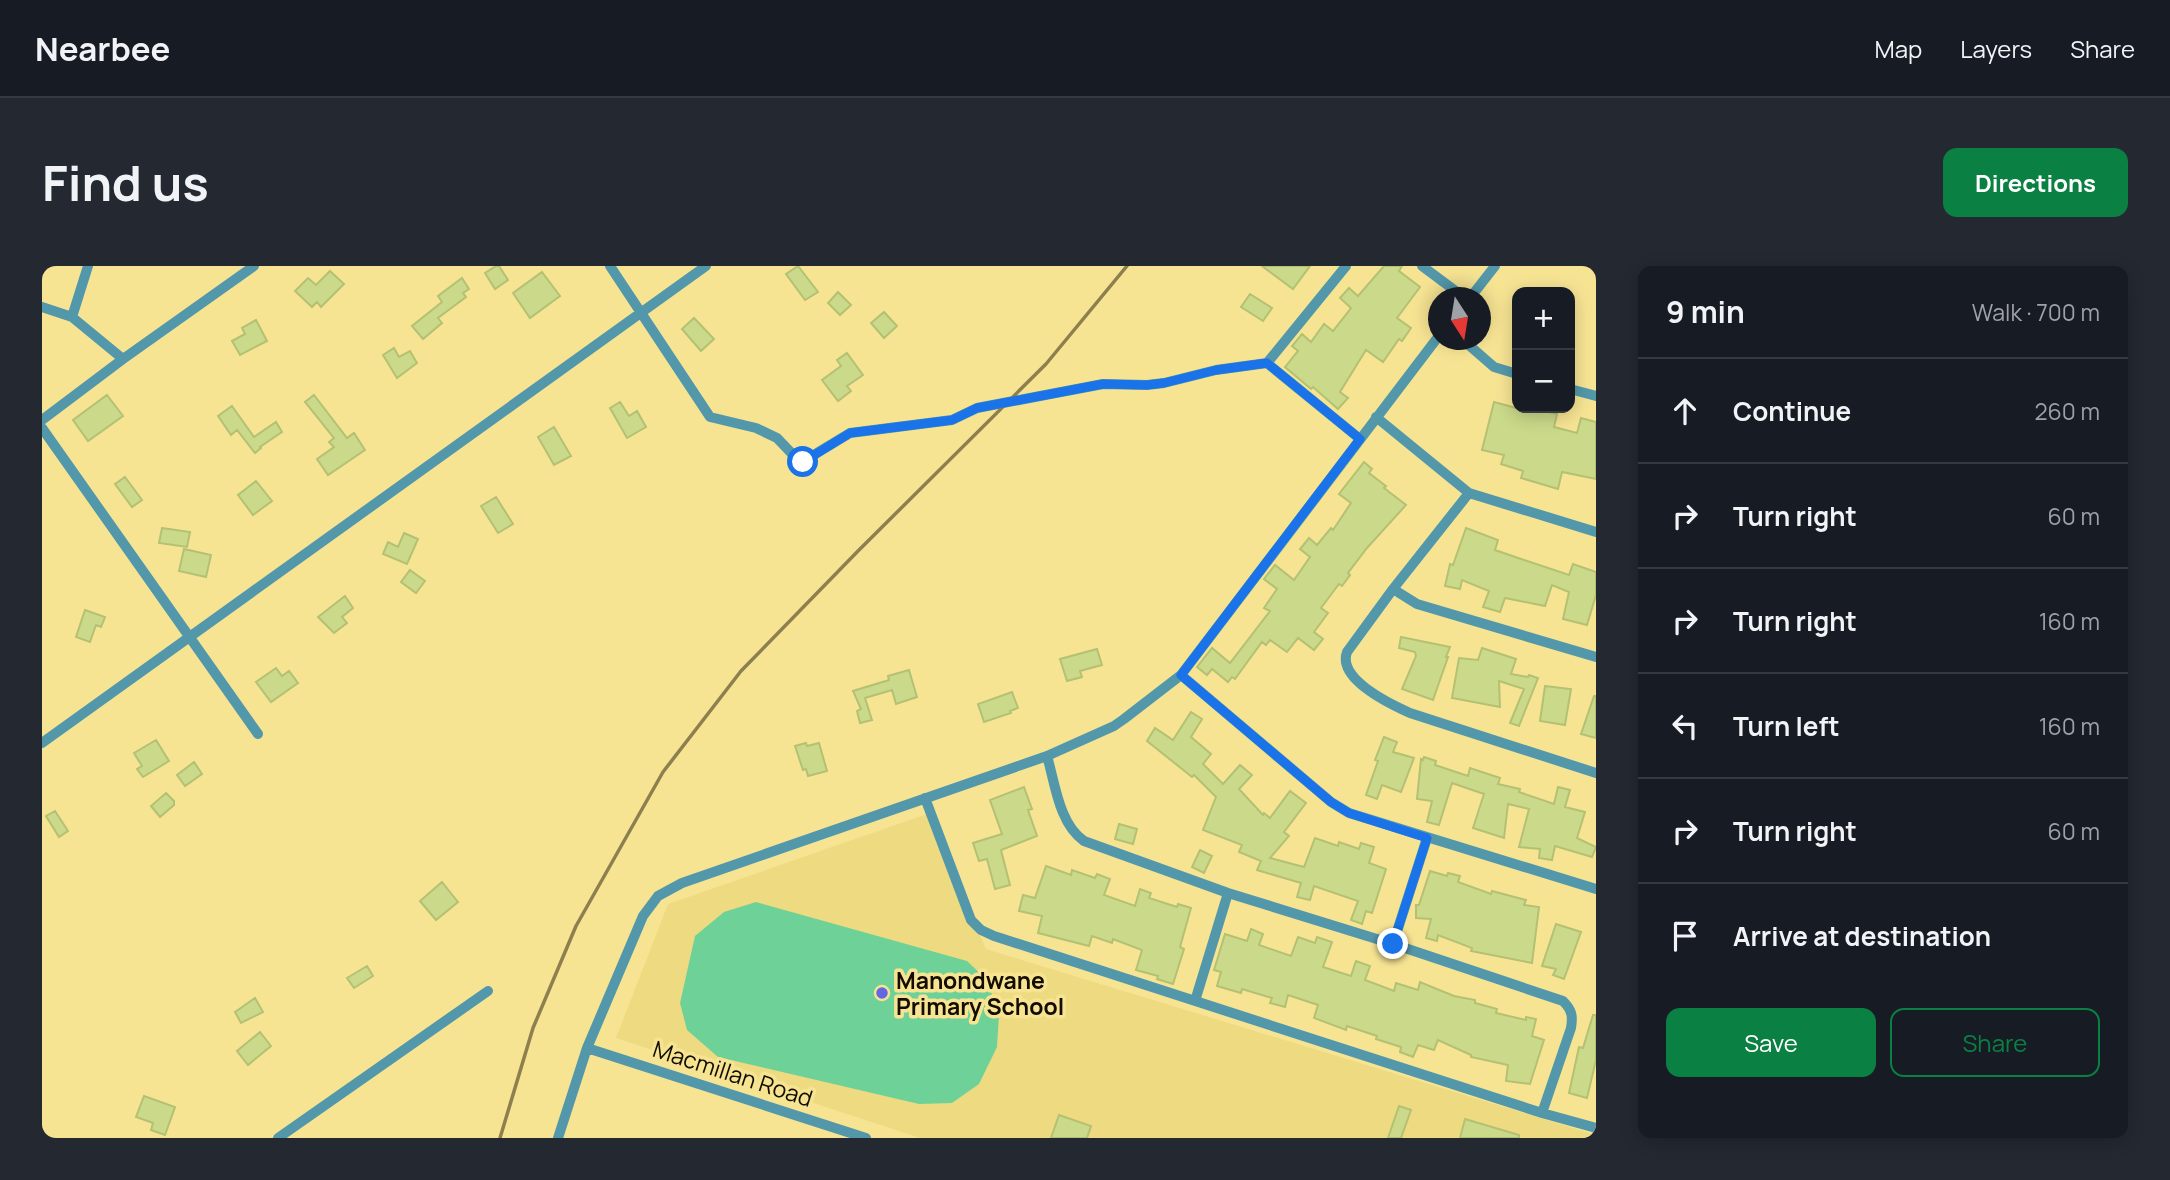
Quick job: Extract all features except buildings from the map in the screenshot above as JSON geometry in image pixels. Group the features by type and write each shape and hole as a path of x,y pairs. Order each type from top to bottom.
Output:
{"street":[{"path":"72,317 89,266"},
{"path":"42,420 254,266"},
{"path":"610,266 710,417 756,428 776,438 799,461 807,460 850,433 952,420 988,405 1103,384 1164,383 1216,370 1267,363 1346,266"},
{"path":"42,743 706,266"},
{"path":"1422,266 1452,287"},
{"path":"1477,287 1495,266"},
{"path":"42,307 72,317 123,359"},
{"path":"558,1138 587,1048 643,916 658,896 682,883 1047,756 1114,726 1181,675 1428,350"},
{"path":"1474,350 1494,367 1512,372"},
{"path":"1267,363 1360,439"},
{"path":"1575,390 1596,396"},
{"path":"1376,417 1469,493 1596,532"},
{"path":"42,428 258,734"},
{"path":"1469,493 1347,652 1346,667 1358,681 1388,703 1410,713 1596,773"},
{"path":"1393,589 1417,604 1596,657"},
{"path":"1181,675 1331,802 1349,813 1596,889"},
{"path":"1047,756 1066,819 1073,834 1084,841 1228,892 1563,1002 1570,1008 1573,1016 1571,1028 1542,1113"},
{"path":"925,798 971,920 981,930 1542,1113 1596,1128"},
{"path":"1393,944 1427,838"},
{"path":"1195,1001 1228,892"},
{"path":"278,1138 488,991"},
{"name":"Macmillan Road","path":"587,1048 866,1138"}],"shaded area":[{"name":"Manondwane Primary School","path":"927,814 986,949 1596,1135 1596,1138 920,1138 616,1038 668,904"}],"green space":[{"path":"756,902 967,961 987,980 999,1015 997,1047 979,1084 952,1103 919,1104 718,1057 687,1030 680,1003 695,936 724,912"}],"railway":[{"path":"500,1138 533,1028 576,926 663,772 741,671 1046,364 1127,266"}],"place":[{"name":"Manondwane Primary School","path":"882,993"}],"route":[{"path":"803,462 850,433 952,420 977,408 1103,384 1164,383 1216,370 1267,363 1360,439 1181,675 1331,802 1349,813 1427,838 1393,944"}]}
